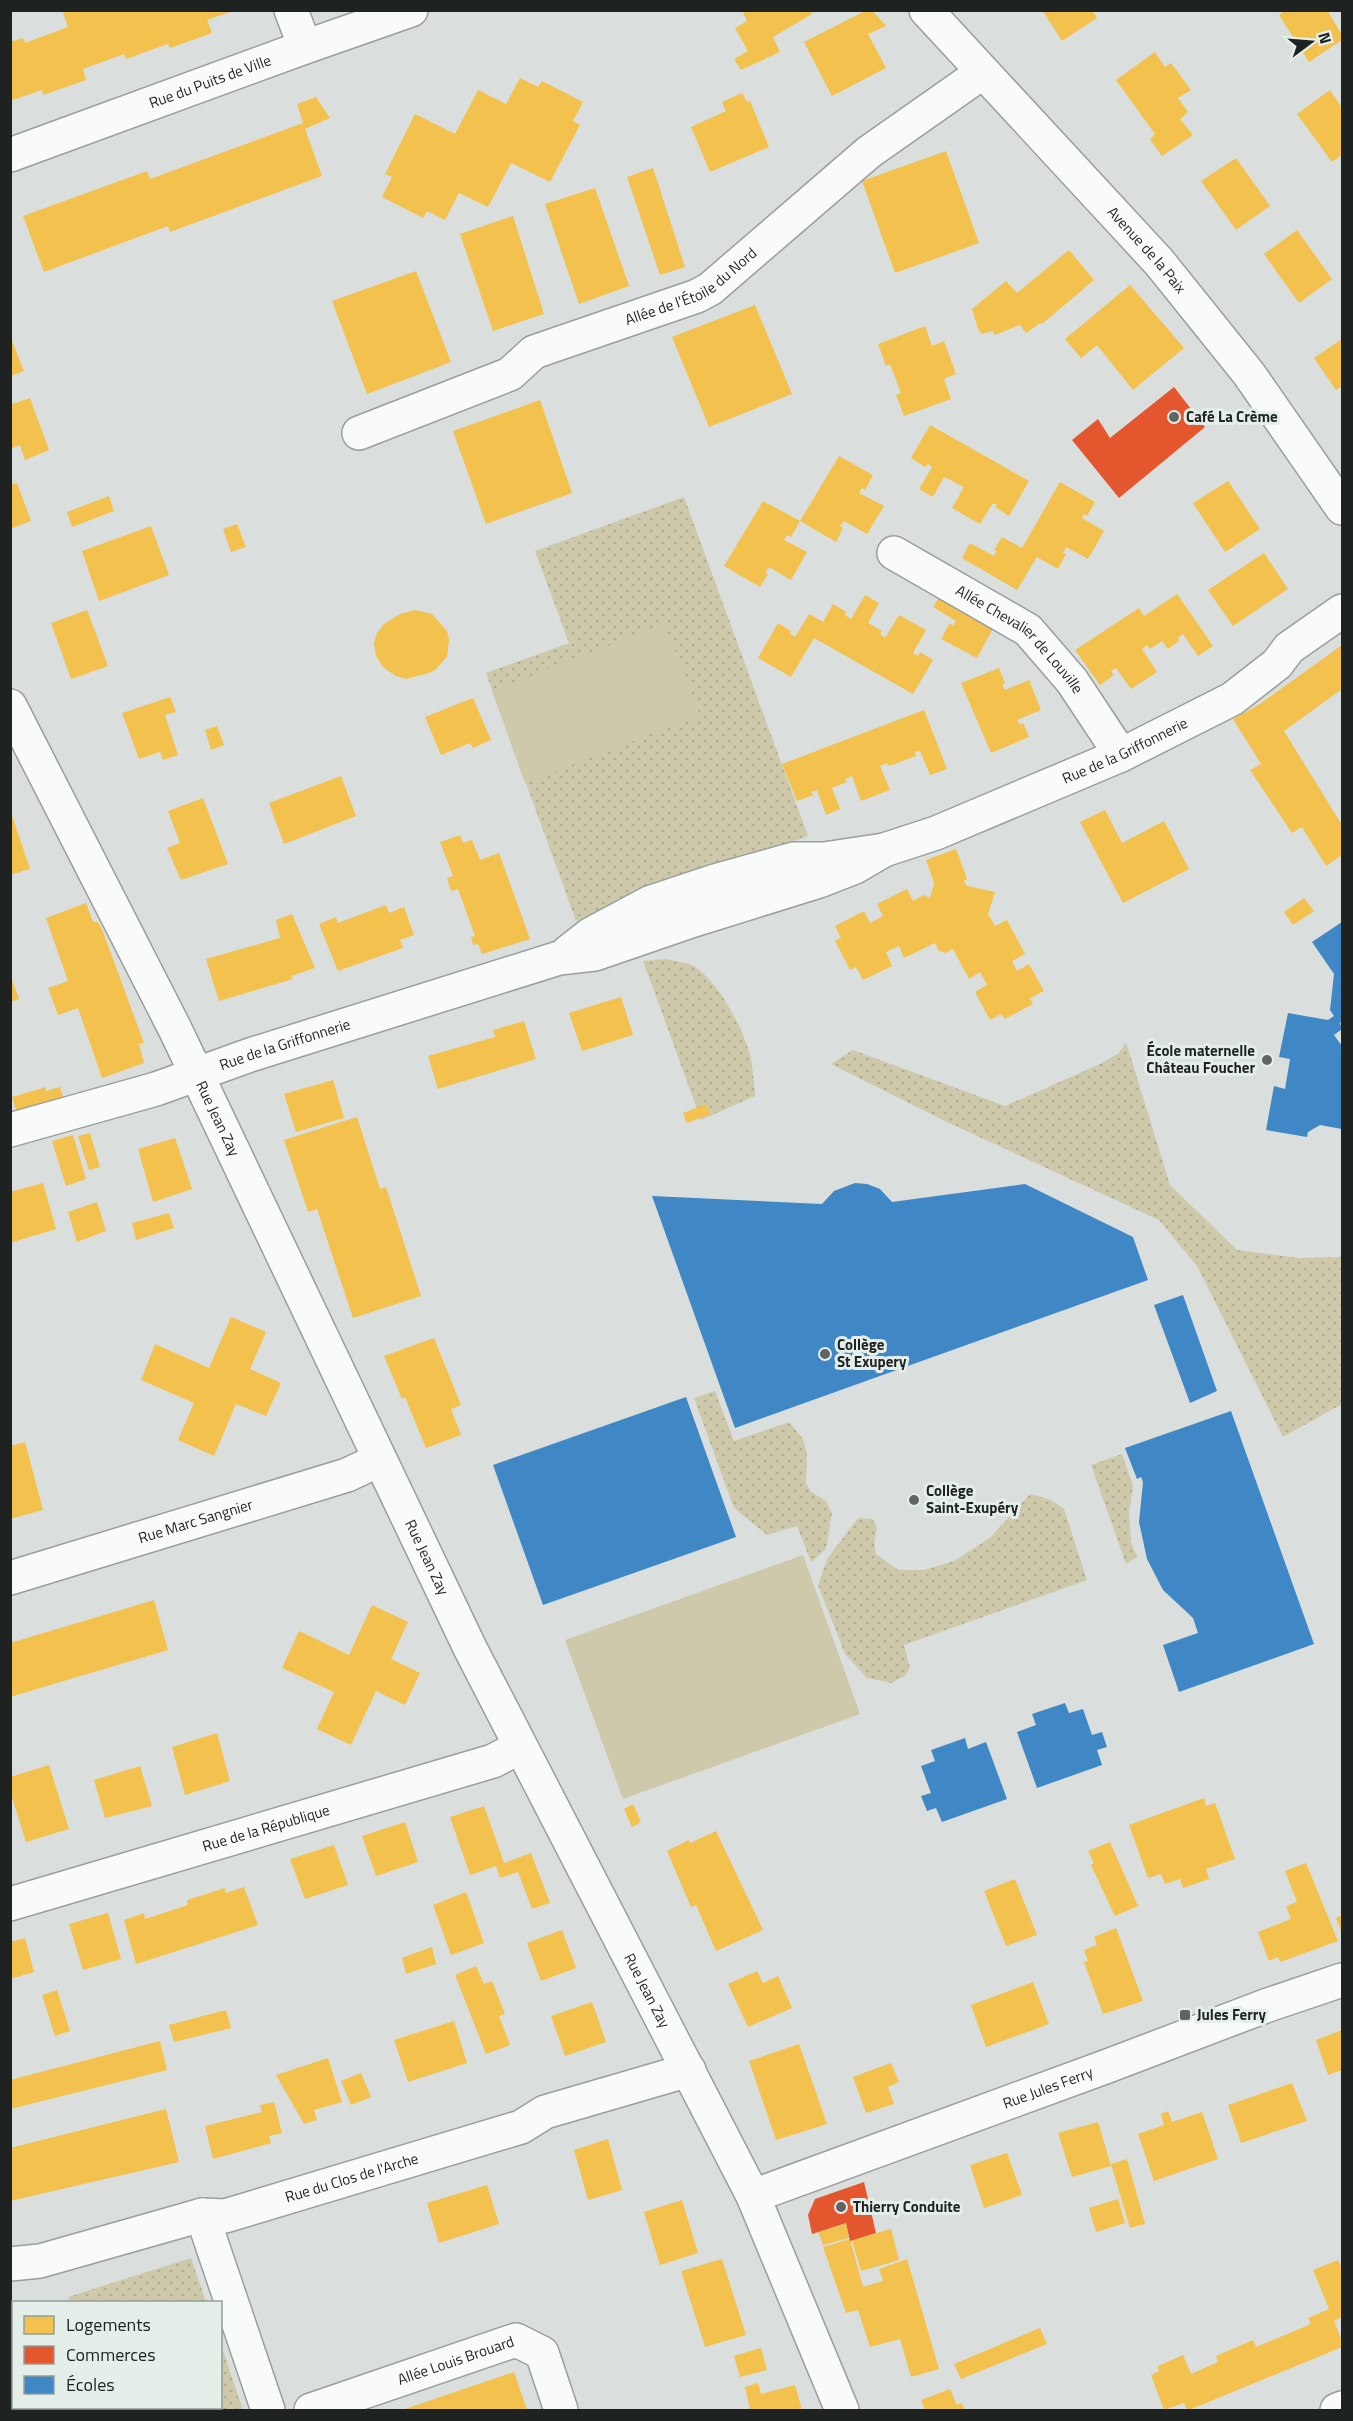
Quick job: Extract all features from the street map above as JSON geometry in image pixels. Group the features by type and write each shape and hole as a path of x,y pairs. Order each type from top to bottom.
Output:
{"street":[{"path":"291,10 304,47"},
{"name":"Rue du Puits de Ville","path":"10,155 411,10"},
{"name":"Avenue de la Paix","path":"926,10 1166,270 1249,374 1342,508"},
{"name":"Allée de l'Étoile du Nord","path":"359,433 510,374 534,352 697,296 710,289 869,152 983,72"},
{"name":"Allée Chevalier de Louville","path":"894,553 1028,630 1072,681 1121,755"},
{"name":"Rue de la Griffonnerie","path":"10,1130 156,1089 196,1074 559,958 595,954 819,881 855,867 884,850 936,833 1121,755 1232,699 1277,664 1289,648 1342,610"},
{"name":"Rue Jean Zay","path":"10,706 18,739 196,1074 379,1460 520,1748 753,2196 842,2410"},
{"name":"Rue Marc Sangnier","path":"10,1578 347,1474 379,1460"},
{"name":"Rue de la République","path":"10,1904 493,1761 520,1748"},
{"name":"Rue Jules Ferry","path":"753,2196 1342,1980"},
{"name":"Rue du Clos de l'Arche","path":"25,2263 202,2215 225,2216 521,2127 545,2112 689,2070"},
{"path":"202,2215 268,2410"},
{"name":"Allée Louis Brouard","path":"311,2410 516,2340 542,2353 561,2410"},
{"path":"1337,2410 1342,2408"}],"shaded area":[{"path":"684,497 808,836 576,921 486,673 569,643 535,551"},
{"path":"664,624 700,715 525,783 492,691"},
{"path":"666,959 689,964 709,980 736,1020 751,1059 755,1096 701,1120 643,961"},
{"path":"1126,1042 1170,1185 1237,1250 1299,1258 1342,1257 1342,1404 1283,1437 1197,1266 1159,1220 947,1122 831,1064 853,1050 1005,1106 1100,1064 1119,1053"},
{"path":"715,1391 734,1441 789,1422 803,1439 807,1454 806,1482 810,1491 826,1501 832,1513 826,1549 811,1562 797,1526 767,1535 734,1508 694,1398"},
{"path":"1122,1454 1133,1486 1129,1512 1131,1542 1137,1557 1126,1564 1091,1465"},
{"path":"1030,1494 1051,1500 1064,1509 1087,1580 904,1645 910,1668 905,1676 891,1683 867,1678 845,1654 818,1585 827,1559 858,1518 872,1519 877,1527 874,1543 876,1554 898,1570 924,1570 954,1561 990,1538"},
{"path":"803,1555 860,1714 623,1799 565,1640"},
{"path":"191,2258 206,2301 70,2301 68,2297"},
{"path":"222,2348 243,2410 108,2410 222,2409"}],"building: Logements":[{"path":"62,10 233,11 207,20 212,33 170,48 168,44 126,59 124,54 83,69 86,80 43,95 42,90 10,101 10,42 23,38 25,43 68,27"},
{"path":"742,10 810,10 812,14 773,37 780,52 741,70 734,59 748,51 735,28 747,21"},
{"path":"867,10 872,10 886,26 868,34 886,68 832,96 804,42"},
{"path":"1042,10 1092,10 1097,18 1062,41"},
{"path":"1286,10 1327,10 1342,35 1342,40 1309,62 1279,15"},
{"path":"1155,52 1165,67 1171,63 1191,90 1178,98 1188,112 1180,119 1193,135 1162,156 1150,139 1155,134 1116,80"},
{"path":"520,78 538,87 542,81 583,102 573,121 580,125 550,182 511,163 488,207 459,193 445,220 427,211 423,218 382,197 392,177 385,174 415,114 455,134 478,90 506,104"},
{"path":"1330,90 1342,108 1342,155 1332,162 1297,114"},
{"path":"742,93 747,102 750,101 769,147 710,172 691,127 726,111 722,102"},
{"path":"316,97 330,118 305,129 322,176 170,232 168,226 44,272 23,216 147,171 150,179 303,123 297,104"},
{"path":"946,151 979,243 895,273 862,181"},
{"path":"1236,158 1270,206 1236,230 1201,181"},
{"path":"653,168 685,267 660,275 627,177"},
{"path":"595,188 629,286 579,304 545,204"},
{"path":"513,216 544,314 493,331 460,234"},
{"path":"1297,230 1332,279 1299,303 1264,254"},
{"path":"1069,250 1094,280 1042,324 1040,323 1026,333 1020,325 995,335 992,331 982,334 978,329 972,309 1006,281 1017,293"},
{"path":"416,271 451,362 367,394 332,301"},
{"path":"1130,285 1184,348 1133,390 1097,345 1081,358 1065,339"},
{"path":"755,305 792,394 709,427 672,337"},
{"path":"925,326 932,346 944,341 956,374 944,379 951,399 904,416 896,395 901,393 890,364 886,366 878,344"},
{"path":"10,336 24,371 10,376"},
{"path":"1342,339 1342,386 1336,390 1314,358"},
{"path":"30,398 49,450 25,460 20,445 10,449 10,405"},
{"path":"540,400 572,493 486,524 453,431"},
{"path":"930,425 1029,481 1009,516 995,507 997,505 993,503 980,524 952,508 964,487 944,477 933,497 919,489 932,467 928,464 925,467 911,458"},
{"path":"839,456 873,475 865,490 862,488 859,493 884,506 867,534 844,521 840,526 843,528 836,542 800,521"},
{"path":"1228,481 1260,529 1225,552 1193,503"},
{"path":"1060,482 1095,502 1087,516 1084,514 1082,518 1104,531 1088,559 1066,547 1063,553 1066,554 1058,569 1037,557 1017,590 962,558 970,543 994,556 997,551 994,550 1002,537 1022,548"},
{"path":"17,483 31,521 10,529 10,485"},
{"path":"109,496 114,511 72,527 67,512"},
{"path":"763,501 800,521 791,537 787,535 784,540 807,552 791,580 769,567 765,573 768,574 760,587 724,566"},
{"path":"237,524 246,547 231,552 223,529"},
{"path":"151,526 169,575 99,601 82,551"},
{"path":"1264,553 1288,589 1233,626 1208,590"},
{"path":"941,594 995,625 977,658 941,639 950,623 953,626 956,621 933,607"},
{"path":"1177,594 1213,646 1198,656 1183,634 1178,638 1179,641 1168,649 1162,641 1150,649 1147,645 1142,649 1157,672 1131,689 1116,668 1111,671 1114,675 1100,685 1075,650 1139,608 1144,616"},
{"path":"865,595 879,603 868,623 882,631 880,634 885,638 899,615 926,630 913,653 918,656 920,652 933,660 913,694 814,638 791,677 758,658 778,623 791,631 790,634 795,637 809,614 823,622 833,604 846,612 845,615 851,619"},
{"path":"87,610 108,666 71,679 51,623"},
{"path":"415,610 432,614 447,631 449,640 447,657 435,670 406,679 384,668 376,656 374,643 377,633 384,624 400,614"},
{"path":"1342,645 1342,689 1284,731 1342,825 1342,855 1326,866 1302,827 1292,833 1250,770 1261,764 1233,719 1260,704"},
{"path":"999,668 1005,683 1002,685 1005,690 1029,680 1041,710 1017,720 1020,725 1023,723 1029,737 991,753 961,683"},
{"path":"170,697 176,712 165,715 178,755 163,760 160,752 139,759 122,713"},
{"path":"473,698 491,740 473,748 470,743 441,755 425,717"},
{"path":"924,710 947,769 930,775 920,751 915,752 916,756 889,766 887,763 880,766 890,790 861,801 852,776 845,779 847,782 832,788 840,809 826,815 817,790 811,792 813,795 797,801 782,764"},
{"path":"217,726 224,745 211,750 205,730"},
{"path":"341,776 356,816 284,844 269,803"},
{"path":"203,798 228,864 181,880 167,848 180,843 168,811"},
{"path":"10,809 30,869 10,875"},
{"path":"1105,810 1122,843 1164,821 1189,869 1123,903 1080,822"},
{"path":"460,835 463,843 472,840 480,860 499,853 530,939 482,954 478,944 473,945 471,937 475,936 458,889 451,891 447,878 453,876 440,842"},
{"path":"956,849 967,879 964,881 967,886 995,892 988,914 995,926 1007,920 1025,954 1012,961 1017,971 1029,964 1044,991 1030,998 1033,1004 1005,1019 1001,1014 990,1020 975,992 987,985 980,972 969,979 953,949 945,953 939,951 935,943 904,958 899,946 886,952 892,966 863,980 856,967 850,970 835,941 841,938 835,926 864,911 870,923 883,916 877,904 907,889 913,901 923,895 930,898 934,883 926,860"},
{"path":"1304,898 1314,911 1293,925 1284,912"},
{"path":"86,903 93,922 98,922 103,932 144,1043 139,1044 144,1063 102,1078 78,1008 58,1015 48,988 68,981 46,918"},
{"path":"386,905 389,913 404,907 414,935 400,940 403,948 338,971 319,924 336,917 338,923"},
{"path":"292,914 315,968 291,976 293,979 219,1001 206,959 280,938 276,920"},
{"path":"10,975 19,999 10,1002"},
{"path":"621,997 633,1035 582,1051 569,1013"},
{"path":"524,1021 536,1059 438,1089 428,1056 495,1037 493,1030"},
{"path":"333,1080 344,1118 296,1132 284,1094"},
{"path":"46,1087 46,1091 60,1087 64,1099 17,1112 12,1097"},
{"path":"706,1104 710,1114 687,1123 683,1113"},
{"path":"357,1117 380,1189 386,1187 421,1296 353,1318 317,1209 308,1212 284,1140"},
{"path":"90,1133 100,1167 89,1170 78,1136"},
{"path":"73,1135 86,1179 66,1186 52,1141"},
{"path":"175,1138 192,1189 153,1202 138,1149"},
{"path":"43,1183 56,1229 10,1243 10,1192"},
{"path":"97,1202 106,1231 77,1242 68,1212"},
{"path":"169,1213 174,1228 136,1240 132,1223"},
{"path":"231,1317 266,1332 250,1369 281,1383 266,1416 236,1404 214,1456 178,1440 194,1403 141,1380 155,1344 209,1368"},
{"path":"434,1338 461,1405 451,1409 461,1435 426,1448 405,1397 402,1399 384,1356"},
{"path":"25,1442 43,1510 10,1519 10,1446"},
{"path":"154,1600 168,1650 10,1697 10,1643"},
{"path":"372,1605 408,1622 391,1659 420,1673 405,1705 376,1691 351,1745 317,1729 334,1692 282,1668 299,1631 349,1655"},
{"path":"217,1733 230,1781 185,1795 172,1747"},
{"path":"49,1765 69,1829 26,1842 10,1791 10,1777"},
{"path":"140,1766 152,1806 105,1818 94,1780"},
{"path":"1204,1798 1206,1806 1215,1803 1235,1859 1206,1869 1209,1879 1183,1888 1180,1879 1165,1884 1161,1874 1148,1878 1129,1825"},
{"path":"633,1804 641,1822 632,1827 624,1809"},
{"path":"484,1806 504,1863 531,1853 550,1903 532,1909 518,1872 500,1878 496,1866 470,1875 450,1817"},
{"path":"405,1822 418,1862 376,1876 362,1836"},
{"path":"716,1831 763,1930 716,1951 696,1905 691,1907 667,1851 689,1840 690,1843"},
{"path":"1110,1842 1138,1906 1115,1916 1091,1865 1094,1863 1088,1851"},
{"path":"334,1845 348,1885 305,1899 290,1859"},
{"path":"1306,1863 1338,1941 1280,1962 1278,1957 1269,1961 1258,1932 1291,1919 1286,1906 1297,1902 1285,1871"},
{"path":"1015,1879 1037,1935 1006,1946 984,1891"},
{"path":"244,1887 258,1925 136,1964 124,1920 144,1913 145,1919 188,1905 187,1900 225,1888 226,1893"},
{"path":"466,1892 484,1943 451,1955 433,1905"},
{"path":"108,1913 121,1959 83,1970 69,1924"},
{"path":"1342,1915 1342,1933 1336,1918"},
{"path":"1116,1928 1143,2001 1103,2014 1084,1962 1088,1961 1084,1950 1097,1945 1094,1937"},
{"path":"562,1930 576,1968 541,1981 527,1943"},
{"path":"25,1938 34,1972 10,1979 10,1942"},
{"path":"432,1947 436,1964 406,1974 402,1958"},
{"path":"476,1966 484,1984 492,1981 505,2014 499,2016 510,2045 486,2054 455,1975"},
{"path":"757,1971 763,1983 778,1976 792,2008 748,2027 728,1984"},
{"path":"1033,1982 1049,2024 986,2047 971,2005"},
{"path":"57,1990 70,2031 55,2036 42,1995"},
{"path":"592,2002 606,2042 565,2056 551,2016"},
{"path":"226,2010 231,2028 174,2042 169,2025"},
{"path":"454,2021 467,2063 408,2082 394,2040"},
{"path":"1342,2030 1342,2070 1328,2075 1316,2040"},
{"path":"160,2041 167,2070 10,2109 10,2080"},
{"path":"799,2044 827,2124 776,2140 749,2061"},
{"path":"328,2058 342,2102 314,2110 317,2120 304,2124 276,2075"},
{"path":"891,2063 899,2082 888,2087 894,2104 866,2113 853,2077"},
{"path":"361,2073 371,2097 351,2105 341,2081"},
{"path":"1292,2083 1307,2121 1241,2143 1228,2105"},
{"path":"274,2102 282,2133 269,2136 271,2143 213,2159 205,2126 262,2112 260,2105"},
{"path":"166,2109 179,2162 10,2201 10,2148"},
{"path":"1168,2111 1172,2122 1202,2112 1218,2159 1154,2181 1138,2134 1164,2125 1161,2114"},
{"path":"1098,2122 1111,2166 1072,2177 1058,2133"},
{"path":"608,2139 622,2190 588,2200 574,2150"},
{"path":"1007,2153 1022,2195 984,2208 970,2165"},
{"path":"1127,2159 1145,2224 1130,2228 1111,2164"},
{"path":"487,2185 499,2224 439,2243 427,2203"},
{"path":"1118,2199 1125,2223 1096,2232 1089,2208"},
{"path":"682,2200 698,2253 660,2265 644,2212"},
{"path":"846,2223 849,2238 823,2245 818,2232"},
{"path":"891,2229 899,2260 861,2271 852,2240"},
{"path":"850,2239 863,2287 883,2281 879,2269 907,2259 939,2369 911,2377 900,2339 870,2347 858,2310 846,2313 823,2247"},
{"path":"722,2259 746,2335 705,2347 681,2271"},
{"path":"1338,2260 1342,2266 1342,2317 1334,2321 1342,2347 1189,2410 1184,2403 1164,2410 1151,2375 1159,2371 1158,2366 1183,2355 1191,2374 1218,2362 1216,2356 1253,2340 1256,2347 1311,2324 1308,2318 1329,2309 1313,2270"},
{"path":"1040,2328 1047,2344 961,2379 954,2364"},
{"path":"761,2348 767,2370 740,2377 734,2356"},
{"path":"514,2372 527,2410 402,2410"},
{"path":"758,2383 761,2394 795,2385 802,2410 750,2410 745,2387"},
{"path":"950,2389 957,2405 962,2403 965,2410 925,2410 921,2400"}],"building: Commerces":[{"path":"1174,387 1205,427 1119,498 1072,440 1098,419 1110,438"},
{"name":"Thierry Conduite","path":"864,2182 876,2233 850,2241 846,2223 812,2234 808,2215 815,2199"}],"building: Écoles":[{"path":"1342,922 1342,1021 1340,1023 1342,1029 1334,1035 1342,1046 1342,1129 1320,1125 1308,1132 1307,1137 1266,1130 1274,1086 1285,1089 1290,1059 1279,1057 1288,1013 1328,1020 1334,1016 1330,1010 1334,974 1312,942"},
{"name":"Collège St Exupery","path":"855,1183 867,1184 880,1189 892,1202 1025,1184 1133,1237 1148,1280 735,1428 652,1196 822,1204 834,1191"},
{"path":"1183,1295 1217,1391 1190,1403 1154,1305"},
{"path":"686,1397 736,1537 543,1605 493,1465"},
{"path":"1231,1411 1314,1644 1179,1692 1163,1645 1198,1633 1193,1618 1163,1590 1147,1559 1139,1522 1143,1482 1141,1477 1137,1479 1125,1448"},
{"path":"1065,1703 1069,1713 1083,1709 1092,1735 1102,1732 1107,1747 1097,1750 1102,1765 1037,1788 1017,1732 1036,1725 1032,1714"},
{"path":"965,1738 968,1749 986,1742 1007,1799 942,1822 936,1808 927,1811 921,1796 931,1793 921,1766 935,1761 931,1750"}],"place":[{"name":"Café La Crème","path":"1174,417"},
{"name":"École maternelle Château Foucher","path":"1267,1060"},
{"name":"Collège St Exupery","path":"825,1354"},
{"name":"Collège Saint-Exupéry","path":"914,1500"},
{"name":"Jules Ferry","path":"1185,2015"},
{"name":"Thierry Conduite","path":"841,2207"}]}
